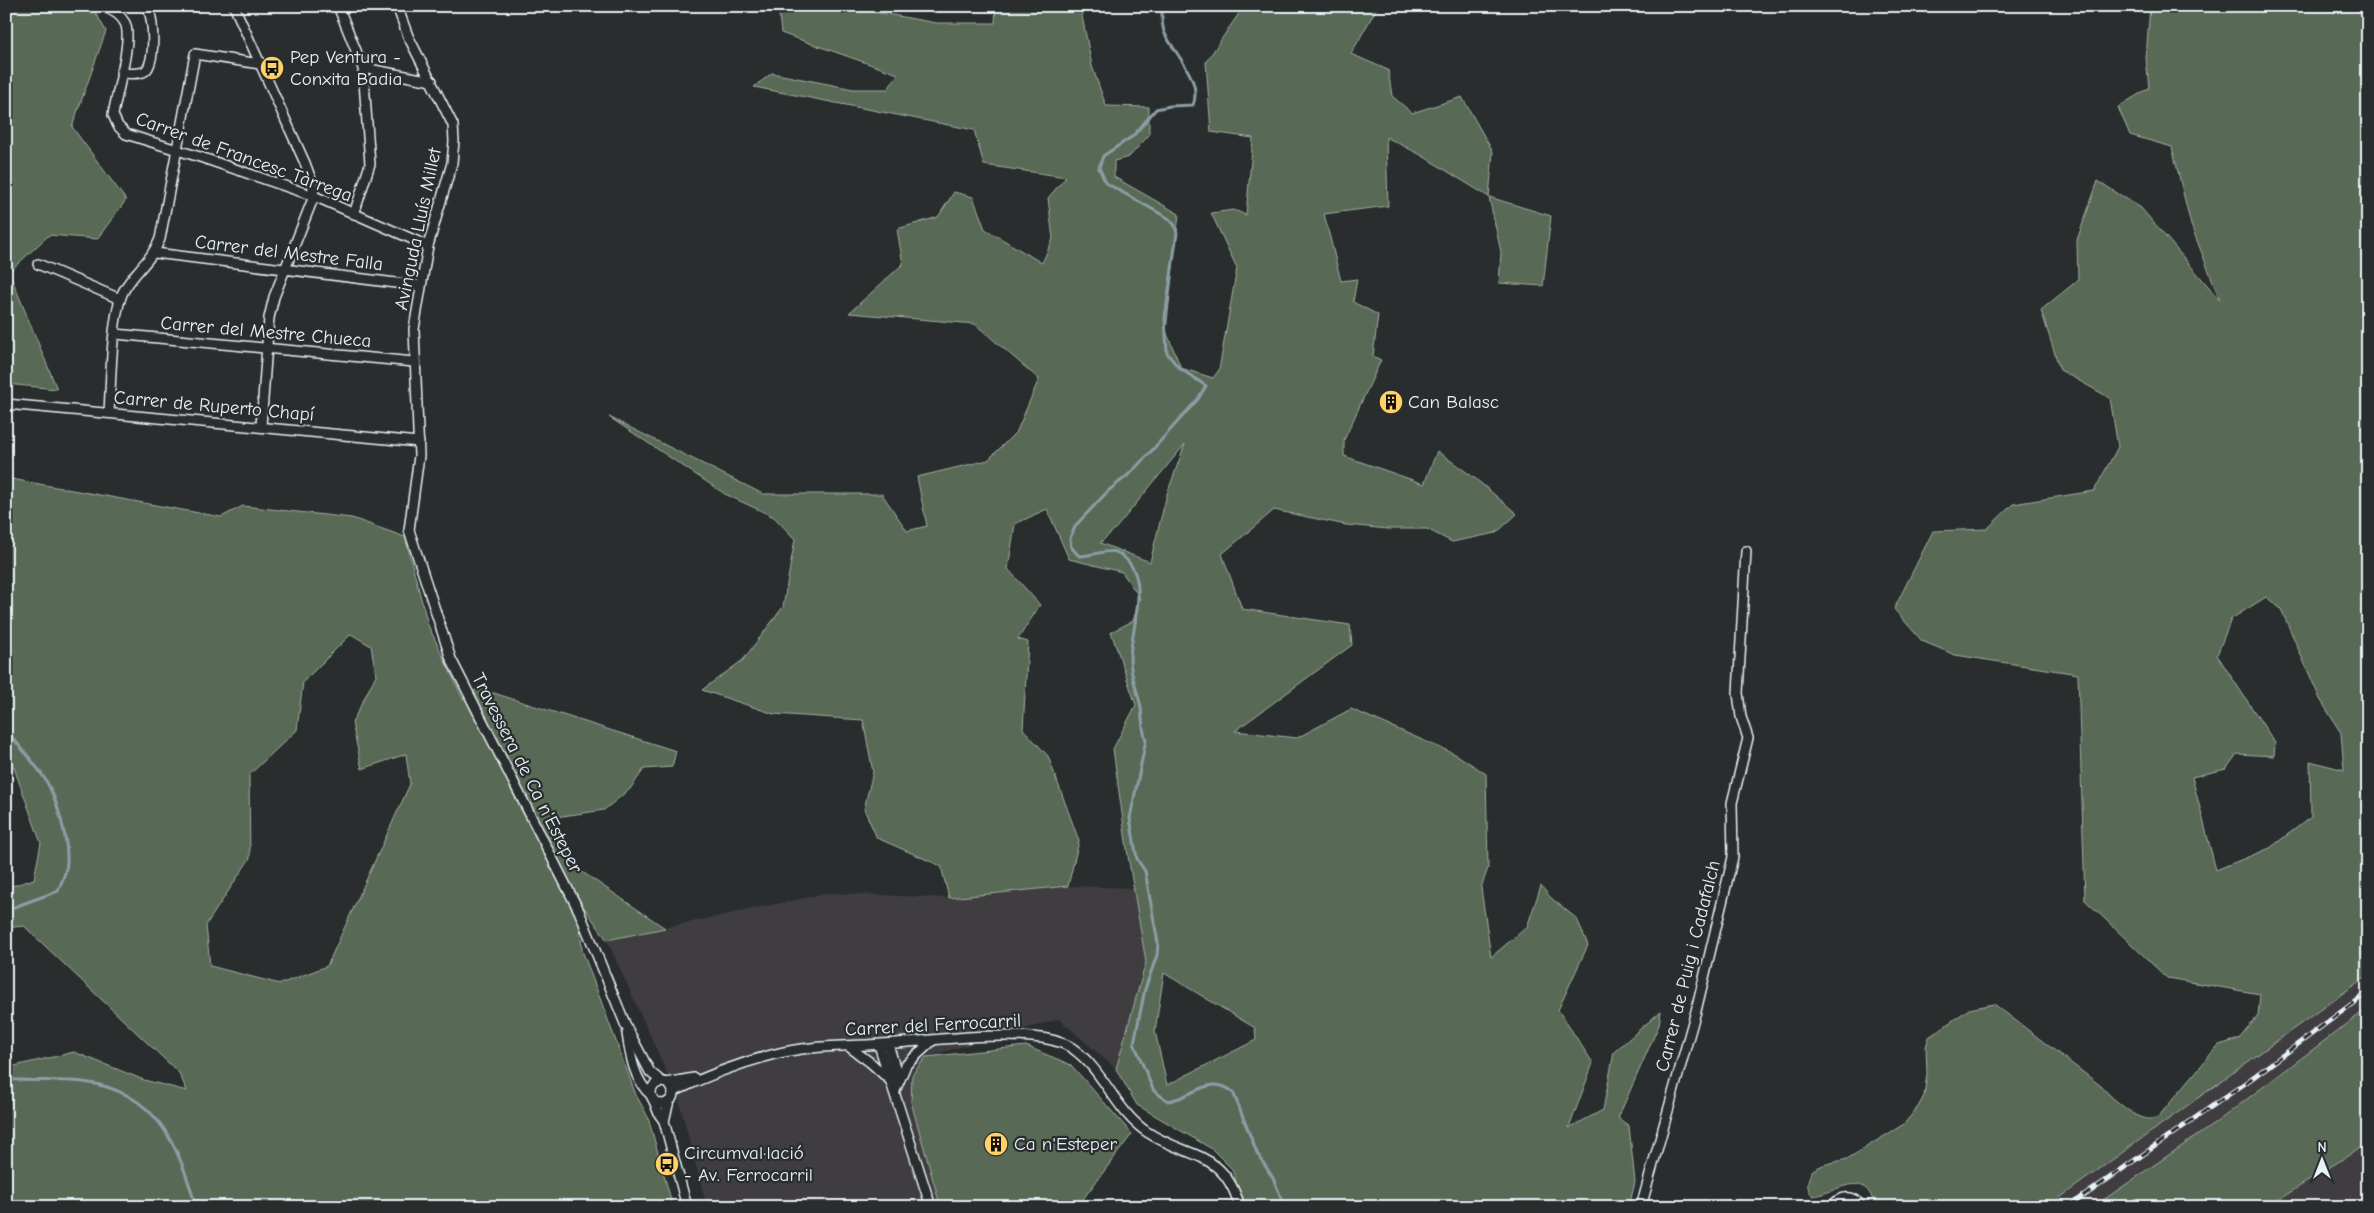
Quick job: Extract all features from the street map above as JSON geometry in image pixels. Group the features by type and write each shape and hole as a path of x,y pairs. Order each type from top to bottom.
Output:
{"street":[{"name":"Carrer de Francesc Tàrrega","path":"104,6 117,13 126,25 128,38 114,115 118,126 126,134 314,196 428,246"},
{"path":"121,73 142,73 148,68 152,60 151,23 147,6"},
{"path":"234,6 304,163 312,182 314,196 274,297 266,348 261,426"},
{"path":"338,6 363,68 370,164 360,201 354,214"},
{"name":"Avinguda Lluís Millet","path":"397,6 408,36 432,81 452,125 454,141 452,163 428,246 414,329 419,442 409,530"},
{"path":"109,413 115,334 120,299 127,286 155,253 160,239 194,54 260,64"},
{"path":"363,68 432,81"},
{"name":"Carrer del Mestre Falla","path":"155,253 420,286"},
{"path":"38,264 120,299"},
{"name":"Carrer del Mestre Chueca","path":"115,334 414,362"},
{"name":"Carrer de Ruperto Chapí","path":"6,404 419,442"},
{"name":"Travessera de Ca n'Esteper","path":"409,530 451,659 580,911 626,1026 650,1072 664,1083"},
{"name":"Carrer de Puig i Cadafalch","path":"1641,1207 1697,1007 1733,857 1732,803 1748,738 1741,717 1738,693 1746,552"},
{"name":"Travessera de Ca n'Esteper","path":"626,1026 630,1057 645,1090 653,1098 664,1121 687,1207"},
{"name":"Carrer del Ferrocarril","path":"664,1083 709,1075 776,1054 810,1047 1012,1036 1055,1041 1071,1048 1086,1060 1125,1113 1139,1126 1155,1136 1210,1161 1224,1174 1232,1186 1240,1207"},
{"path":"895,1085 906,1065 932,1041"},
{"path":"884,1044 931,1207"},
{"path":"848,1046 895,1085"},
{"name":"Carrer del Ferrocarril","path":"673,1092 709,1075"},
{"path":"664,1083 673,1092 669,1102 660,1104 653,1098 654,1086 664,1083"},
{"name":"Travessera de Ca n'Esteper","path":"664,1121 669,1102"},
{"path":"1832,1207 1838,1200 1845,1197 1854,1198 1861,1207"}],"shaded area":[{"path":"1068,886 1134,888 1146,962 1116,1069 1059,1019 926,1057 951,1207 707,1207 678,1097 607,940 828,893 949,898"},
{"path":"2368,975 2368,1008 2214,1124 2093,1207 2047,1207"},
{"path":"2368,1143 2368,1207 2267,1207"}],"green space":[{"path":"6,6 92,6 106,31 72,127 126,200 97,239 49,235 9,272 57,389 6,384"},
{"path":"788,6 843,6 936,23 995,23 996,6 1080,6 1092,66 1106,106 1149,107 1149,135 1129,157 1114,161 1114,177 1179,214 1166,331 1181,368 1213,378 1219,370 1237,268 1211,213 1234,210 1246,215 1253,138 1211,132 1206,62 1244,6 1378,6 1351,54 1388,70 1392,96 1412,113 1462,97 1493,152 1489,197 1421,155 1386,137 1388,206 1324,214 1341,281 1357,279 1353,302 1378,315 1373,356 1381,360 1344,440 1344,456 1424,484 1437,451 1476,479 1517,514 1496,533 1452,542 1427,529 1388,529 1346,525 1274,510 1222,554 1242,609 1350,625 1352,645 1235,731 1297,738 1351,709 1457,755 1486,774 1488,868 1481,888 1491,957 1527,927 1541,886 1550,897 1577,919 1588,945 1558,1010 1593,1063 1569,1128 1603,1110 1614,1052 1661,1011 1659,1025 1618,1118 1629,1126 1635,1182 1629,1207 1244,1207 1232,1169 1212,1149 1137,1105 1116,1069 1146,962 1128,856 1113,749 1136,705 1111,632 1133,621 1140,598 1122,572 1069,559 1047,509 1015,524 1008,569 1040,605 1018,639 1028,642 1023,729 1048,756 1079,841 1068,886 949,898 941,866 877,838 864,809 873,772 863,720 774,714 702,690 743,660 783,607 795,539 774,517 725,494 609,417 763,494 882,494 907,531 927,526 917,477 988,460 1017,431 1039,379 975,324 849,313 903,264 897,229 938,217 954,192 973,197 985,229 1042,263 1053,239 1048,198 1066,177 984,165 974,130 754,87 772,73 853,89 888,89 898,74 781,33 779,15","holes":["1185,444 1167,494 1150,562 1100,543 1116,528","1164,973 1255,1028 1256,1040 1167,1085 1155,1031"]},
{"path":"2150,6 2368,6 2368,975 2047,1207 1875,1207 1870,1195 1864,1188 1857,1185 1841,1187 1813,1196 1810,1193 1808,1183 1813,1170 1823,1165 1847,1159 1904,1124 1918,1107 1924,1096 1927,1074 1926,1047 1929,1037 1969,1009 1994,1004 2101,1086 2128,1110 2145,1118 2153,1119 2159,1116 2219,1045 2239,1039 2258,1016 2260,994 2167,978 2085,900 2078,674 1955,655 1922,641 1894,609 1933,531 1987,529 2013,504 2094,491 2118,447 2110,398 2060,370 2041,310 2078,280 2077,240 2098,181 2141,208 2220,300 2191,225 2172,147 2130,135 2118,107 2149,88 2146,58","holes":["2266,597 2281,609 2320,699 2341,733 2344,770 2310,761 2311,817 2270,848 2216,870 2192,777 2226,769 2237,754 2274,756 2275,743 2217,655 2231,619"]},
{"path":"1489,197 1551,216 1543,286 1499,283 1501,252"},
{"path":"6,478 221,517 243,506 352,518 405,537 428,625 463,699 478,688 676,751 672,767 644,769 630,789 604,810 549,818 575,867 665,928 607,940 578,899 582,950 636,1095 648,1117 673,1207 6,1207 6,1068 74,1052 144,1080 187,1091 179,1073 24,926 6,928 6,888 34,879 41,843 10,757 6,753","holes":["351,634 371,646 376,675 352,723 362,769 406,754 410,784 327,966 280,984 210,966 206,925 250,858 249,775 297,730 303,682"]},
{"path":"2368,1008 2368,1143 2267,1207 2093,1207 2214,1124"},
{"path":"1026,1046 1071,1065 1132,1134 1077,1207 952,1207 940,1205 911,1102 912,1075 926,1057"}],"waterway":[{"path":"1162,6 1162,24 1165,34 1191,77 1195,96 1193,105 1156,109 1133,136 1103,156 1099,168 1106,183 1168,218 1174,224 1177,233 1165,318 1167,353 1178,367 1206,386 1198,399 1147,456 1127,476 1108,491 1076,525 1070,538 1071,547 1079,556 1109,551 1116,552 1128,561 1135,573 1138,586 1130,664 1142,712 1143,730 1146,740 1130,818 1137,859 1145,871 1158,943 1157,955 1145,989 1134,1043 1154,1091 1168,1101 1209,1086 1217,1085 1233,1092 1257,1153 1273,1178 1285,1207"},
{"path":"6,730 45,779 64,830 67,852 67,865 58,891 6,910"},
{"path":"6,1079 83,1082 108,1087 129,1096 147,1109 172,1142 181,1162 196,1207"}],"railway":[{"path":"2068,1207 2248,1081 2368,992"}],"place":[{"name":"Pep Ventura - Conxita Badia","path":"272,68"},
{"name":"Can Balasc","path":"1391,402"},
{"name":"Ca n'Esteper","path":"996,1144"},
{"name":"Circumval·lació - Av. Ferrocarril","path":"667,1164"}]}
